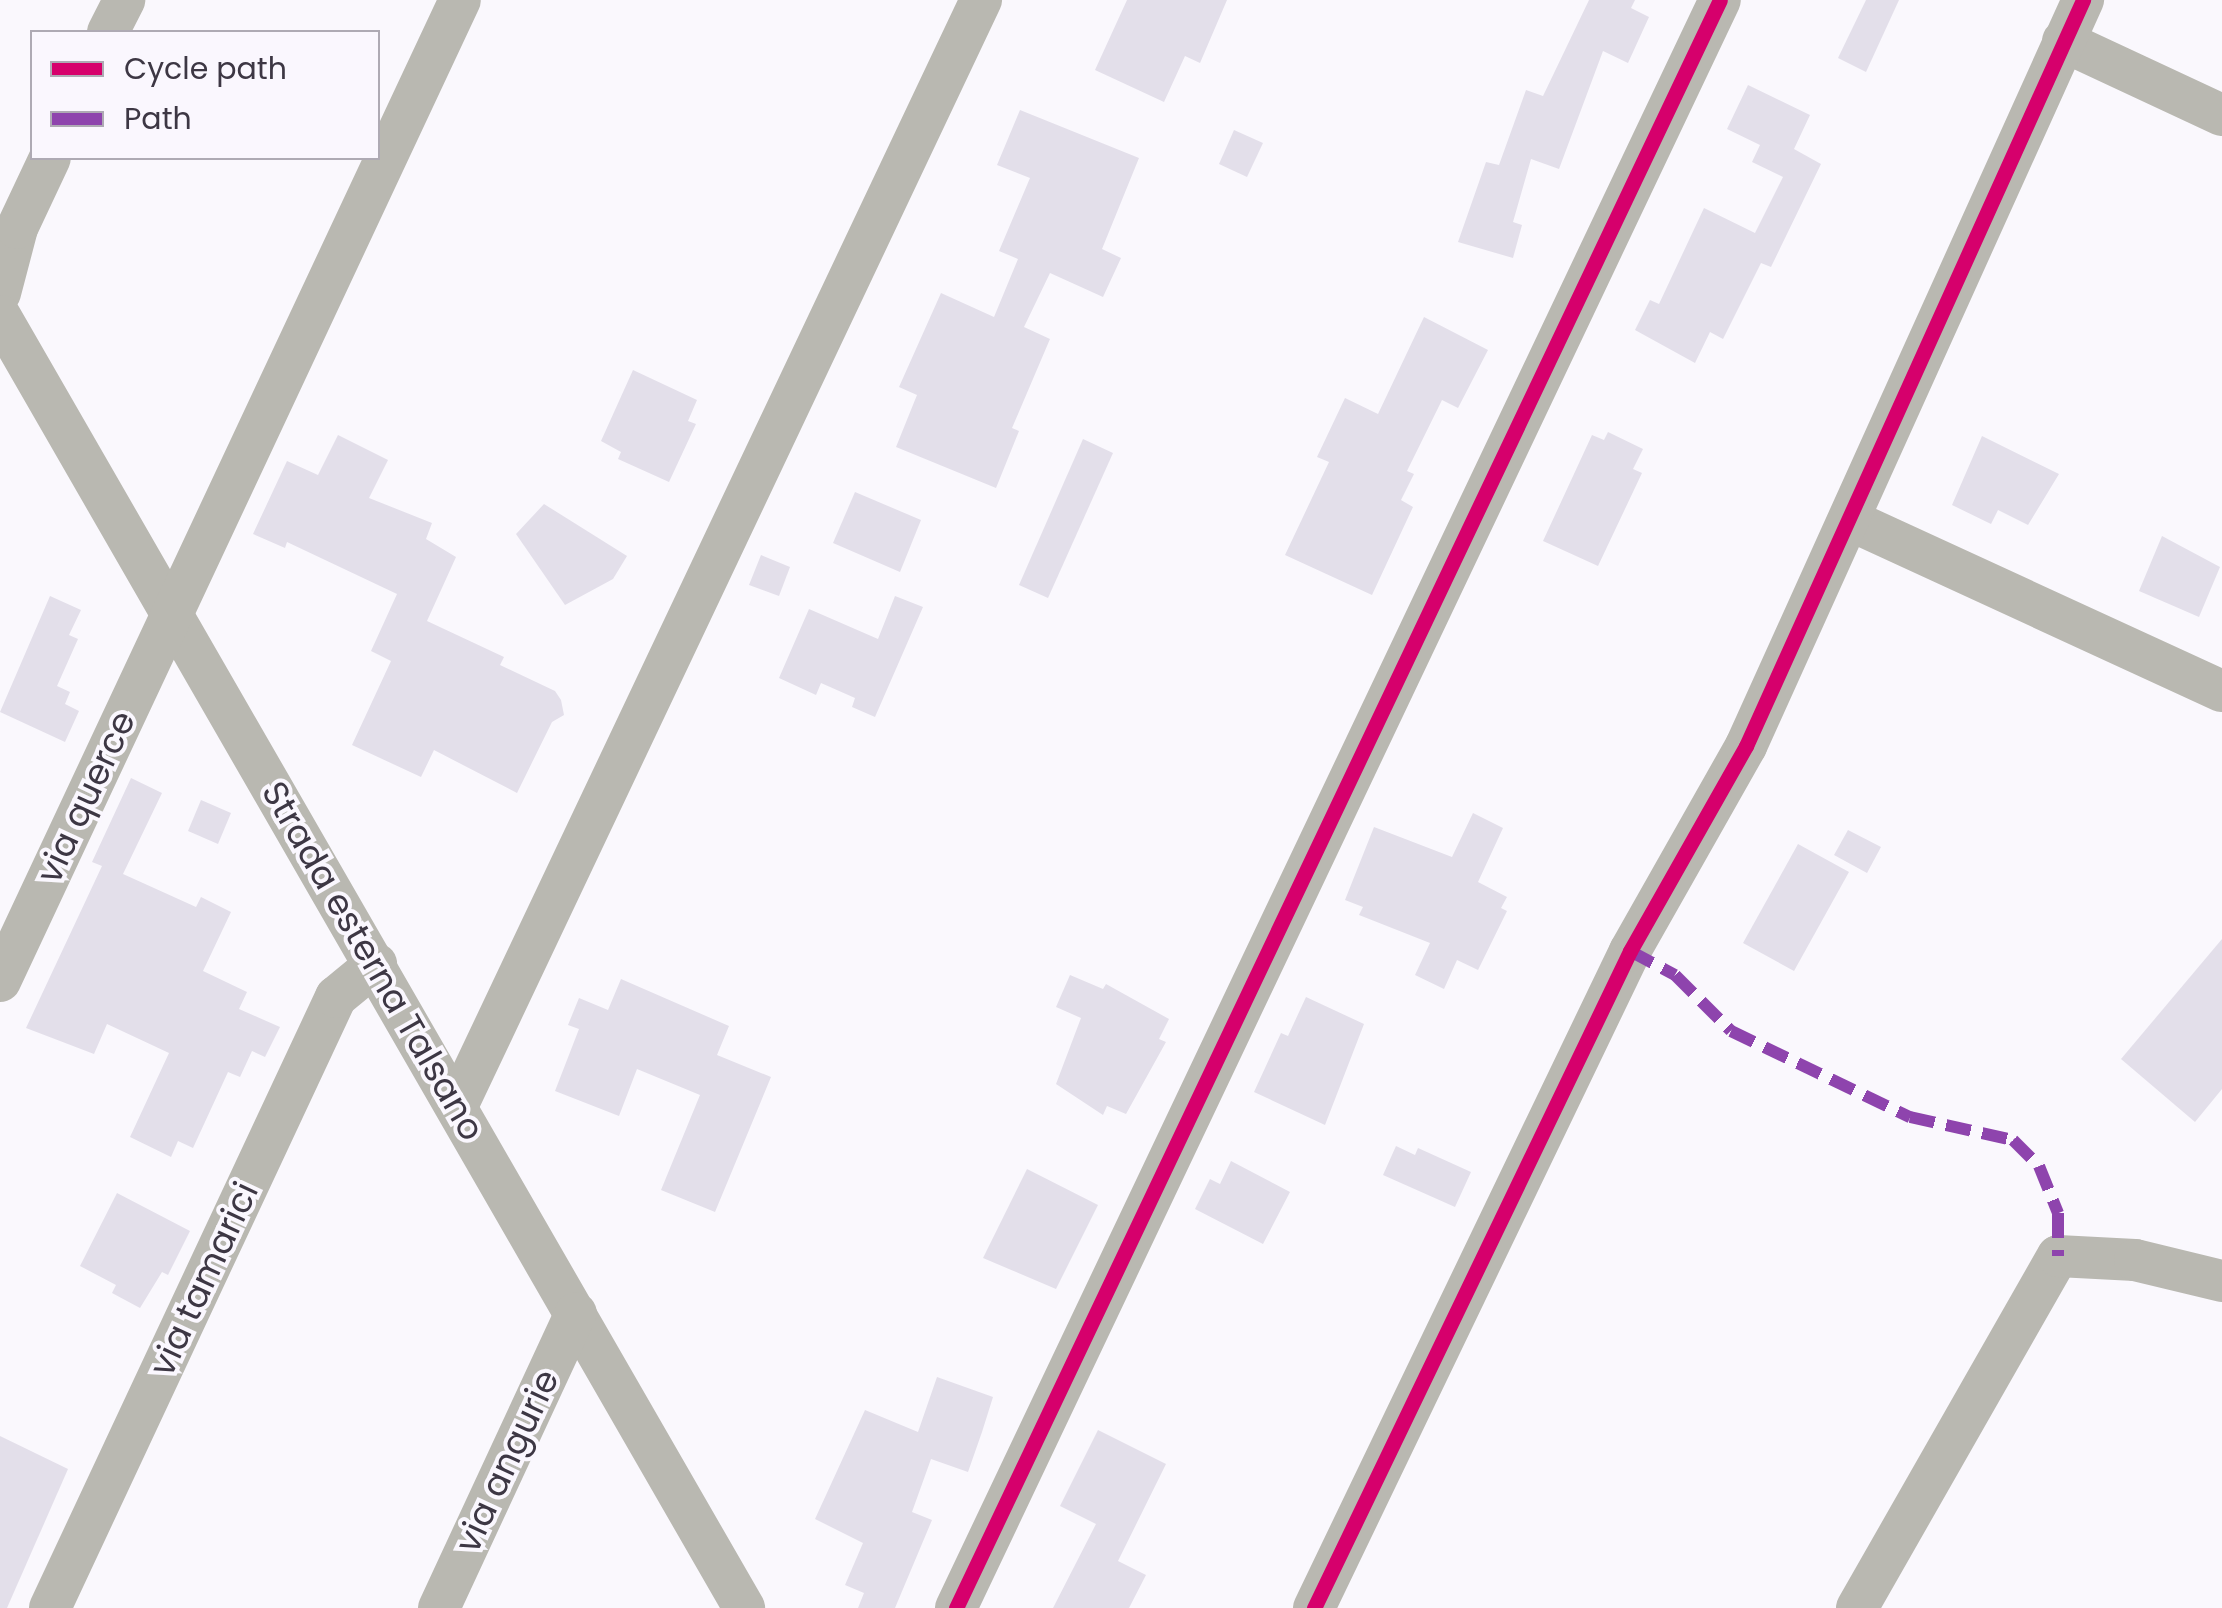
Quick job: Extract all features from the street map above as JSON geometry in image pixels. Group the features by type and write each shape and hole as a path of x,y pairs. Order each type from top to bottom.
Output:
{"street":[{"path":"109,30 124,0"},
{"name":"via querce","path":"0,982 460,0"},
{"path":"457,1106 980,0"},
{"path":"956,1608 1720,0"},
{"path":"1314,1608 1630,951 1746,746 1852,521 2083,0"},
{"path":"2064,42 2222,115"},
{"path":"0,293 16,228 49,160"},
{"name":"Strada esterna Talsano","path":"0,316 744,1608"},
{"path":"1852,521 2222,691"},
{"name":"via tamarici","path":"50,1608 336,997 376,964"},
{"path":"1858,1608 2058,1256 2135,1260 2222,1282"},
{"name":"via angurie","path":"438,1608 576,1313"}],"building":[{"path":"1127,0 1227,0 1200,63 1185,56 1164,102 1095,70"},
{"path":"1589,0 1635,0 1631,8 1649,17 1628,63 1603,51 1559,169 1531,159 1513,222 1522,225 1513,258 1458,242 1486,162 1499,165 1526,90 1543,96"},
{"path":"1866,0 1899,0 1866,72 1838,58"},
{"path":"1748,85 1810,115 1794,149 1821,164 1771,267 1761,263 1723,339 1710,332 1695,363 1635,330 1650,300 1659,304 1704,208 1755,233 1783,177 1752,162 1760,145 1727,129"},
{"path":"1020,110 1139,158 1102,249 1121,258 1103,297 1050,273 1024,327 1050,339 1012,428 1019,431 996,488 896,447 917,395 899,387 941,293 994,317 1018,259 999,251 1030,178 997,165"},
{"path":"1234,130 1263,143 1247,177 1219,164"},
{"path":"1424,317 1488,350 1458,408 1442,400 1407,471 1414,474 1401,500 1413,507 1372,595 1285,555 1329,462 1317,457 1345,398 1378,414"},
{"path":"633,370 697,400 688,421 696,424 669,482 618,459 621,452 601,441"},
{"path":"1608,432 1643,449 1633,469 1642,473 1598,566 1543,541 1592,435 1604,440"},
{"path":"338,435 388,460 369,498 432,523 426,539 456,557 427,621 504,657 500,665 555,691 561,700 564,715 552,722 517,793 434,750 421,777 352,745 391,661 371,651 397,594 287,542 285,548 253,534 287,461 318,475"},
{"path":"1982,436 2059,474 2028,525 1998,510 1991,524 1952,505"},
{"path":"1083,439 1113,453 1048,598 1019,585"},
{"path":"855,492 921,520 900,572 833,543"},
{"path":"544,504 627,556 613,579 565,605 516,534"},
{"path":"2162,536 2220,567 2199,617 2139,591"},
{"path":"761,555 790,567 779,596 749,585"},
{"path":"50,596 81,610 69,635 78,639 57,686 70,692 65,704 79,711 65,742 0,712"},
{"path":"895,596 923,607 875,717 852,707 855,698 821,683 816,695 779,678 809,609 878,639"},
{"path":"131,778 162,793 123,874 196,907 201,897 231,912 203,971 247,992 239,1009 280,1027 265,1057 252,1051 240,1077 228,1072 193,1148 178,1141 171,1157 130,1137 169,1053 107,1024 94,1054 26,1028 102,866 92,862"},
{"path":"201,800 231,813 218,844 188,831"},
{"path":"1473,813 1503,828 1478,882 1507,897 1501,908 1507,911 1478,970 1457,960 1444,989 1415,975 1430,943 1359,915 1363,907 1345,900 1374,827 1452,857"},
{"path":"1848,830 1881,847 1867,873 1834,855"},
{"path":"1798,844 1849,872 1794,971 1743,943"},
{"path":"2222,939 2222,1089 2195,1122 2121,1059"},
{"path":"1070,975 1103,989 1106,984 1169,1019 1159,1039 1166,1042 1126,1114 1107,1106 1103,1115 1056,1084 1081,1018 1056,1007"},
{"path":"621,979 729,1026 717,1055 771,1077 715,1212 661,1190 700,1095 637,1069 619,1116 555,1091 579,1029 568,1025 579,998 608,1010"},
{"path":"1306,997 1364,1024 1325,1125 1254,1092 1281,1033 1288,1036"},
{"path":"1396,1146 1415,1155 1418,1148 1471,1172 1455,1207 1383,1175"},
{"path":"1231,1161 1290,1192 1263,1244 1195,1209 1210,1179 1220,1184"},
{"path":"1027,1169 1098,1205 1056,1289 983,1258"},
{"path":"117,1193 190,1231 168,1275 162,1272 140,1308 112,1293 116,1285 80,1266"},
{"path":"937,1377 993,1397 982,1432 968,1472 931,1459 912,1512 932,1520 895,1608 858,1608 864,1593 845,1585 863,1543 815,1519 865,1410 918,1432"},
{"path":"1098,1430 1166,1464 1118,1561 1146,1575 1129,1608 1053,1608 1096,1524 1060,1506"},
{"path":"0,1436 68,1469 7,1608 0,1608"}],"marked path":[{"path":"1630,951 1675,975 1731,1031 1910,1117 2013,1140 2039,1166 2058,1213 2058,1256"}],"cycle path":[{"path":"956,1608 1720,0"},
{"path":"1314,1608 1630,951 1746,746 2083,0"}]}
